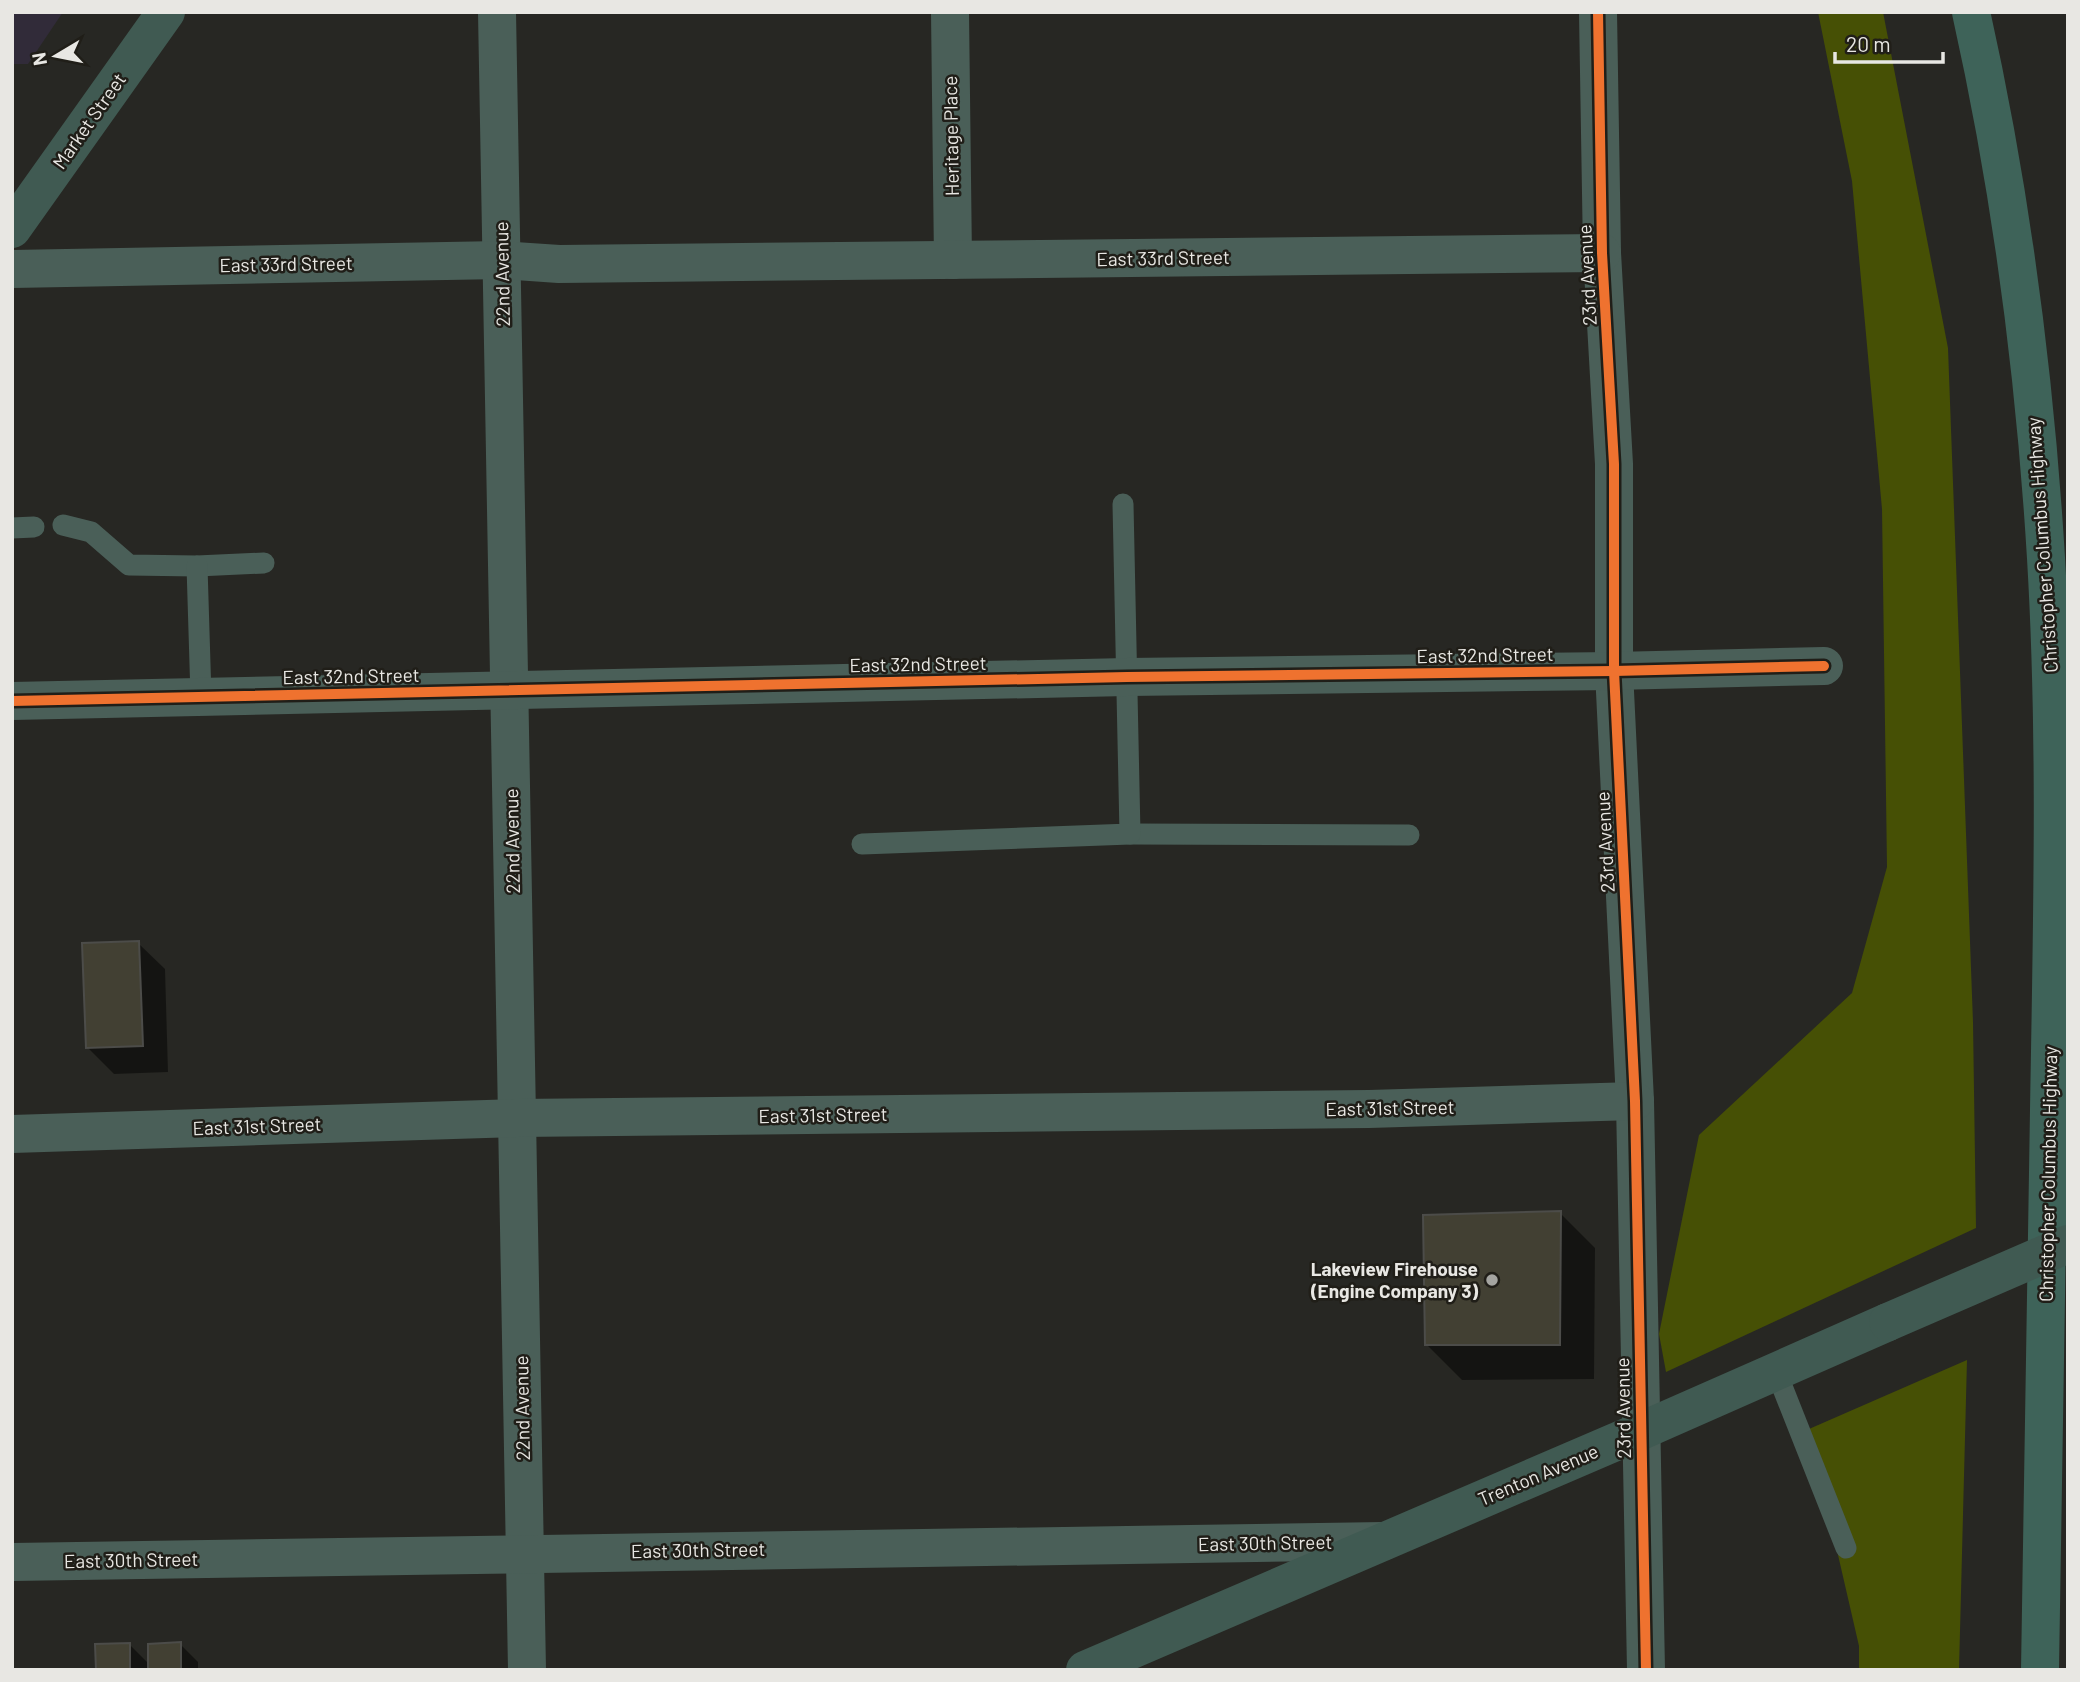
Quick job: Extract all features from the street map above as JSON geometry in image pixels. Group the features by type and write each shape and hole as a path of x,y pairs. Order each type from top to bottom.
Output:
{"highway":[{"name":"Christopher Columbus Highway","path":"1971,12 2000,163 2020,292 2046,560 2053,755 2053,887 2040,1670"}],"street":[{"name":"Market Street","path":"12,229 166,12"},
{"name":"22nd Avenue","path":"497,12 527,1670"},
{"name":"Heritage Place","path":"950,12 953,260"},
{"name":"23rd Avenue","path":"1598,12 1602,253 1614,464 1614,671 1635,1101 1646,1670"},
{"name":"East 33rd Street","path":"12,269 501,260 559,264 1602,253"},
{"name":"East 32nd Street","path":"12,701 1127,677 1824,666"},
{"name":"East 31st Street","path":"12,1134 517,1118 1369,1109 1635,1101"},
{"name":"Trenton Avenue","path":"1085,1670 2068,1244"},
{"name":"East 30th Street","path":"12,1562 1384,1541"}],"lane":[{"path":"1123,504 1130,834"},
{"path":"63,525 91,532 129,565 264,563"},
{"path":"12,528 34,527"},
{"path":"197,566 201,697"},
{"path":"862,844 1130,834 1409,835"},
{"path":"1776,1371 1846,1548"}],"shaded area":[{"path":"12,12 63,12 28,64 12,64"}],"green space":[{"path":"1818,12 1883,12 1948,348 1973,1022 1976,1228 1666,1372 1659,1334 1699,1135 1852,993 1887,867 1882,509 1852,181"},
{"path":"1967,1360 1959,1670 1859,1670 1859,1646 1809,1429"}],"building":[{"path":"139,941 143,1046 86,1048 82,943"},
{"name":"Lakeview Firehouse (Engine Company 3)","path":"1561,1211 1560,1345 1425,1345 1423,1215"},
{"path":"181,1642 181,1670 148,1670 148,1644"},
{"path":"130,1643 130,1670 96,1670 95,1644"}],"cycle path":[{"path":"1598,12 1602,253 1614,464 1614,671 1635,1101 1646,1670"},
{"path":"12,701 1127,677 1824,666"}],"place":[{"name":"Lakeview Firehouse (Engine Company 3)","path":"1492,1280"}]}
